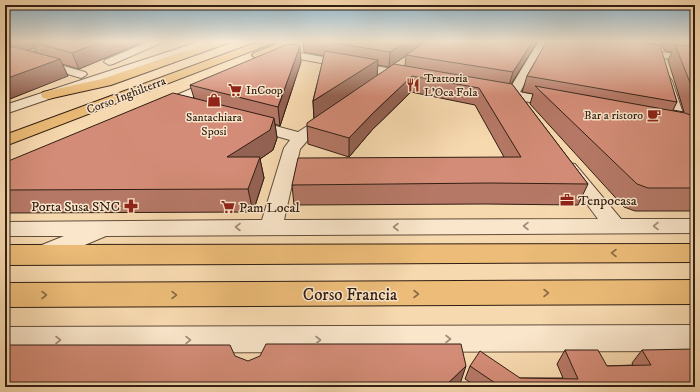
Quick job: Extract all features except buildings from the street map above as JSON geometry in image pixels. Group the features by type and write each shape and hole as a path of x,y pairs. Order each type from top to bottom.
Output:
{"main road":[{"path":"48,95 106,82 171,59"},
{"name":"Corso Inghilterra","path":"5,130 196,59"},
{"name":"Corso Inghilterra","path":"5,142 221,59"},
{"path":"148,109 166,94 255,59"},
{"path":"5,255 695,253"},
{"name":"Corso Francia","path":"5,296 695,292"}],"street":[{"path":"30,59 91,70"},
{"path":"5,108 116,59"},
{"name":"Corso Inghilterra","path":"5,108 155,59"},
{"path":"255,66 270,59"},
{"path":"332,59 399,68 424,78"},
{"path":"513,95 533,59"},
{"path":"650,59 661,64 693,59"},
{"path":"660,59 681,127 695,139"},
{"path":"375,85 399,68"},
{"name":"Corso Inghilterra","path":"148,109 170,103 227,78"},
{"path":"485,90 572,106"},
{"path":"513,95 527,114"},
{"path":"170,103 192,109"},
{"path":"271,227 292,148 301,138 338,112"},
{"path":"236,121 301,138"},
{"path":"561,158 615,226"},
{"path":"5,229 108,227 695,226"},
{"path":"40,255 108,227"},
{"path":"5,340 255,352 695,338"}],"place":[{"name":"Trattoria L'Oca Fola","path":"413,85"},
{"name":"InCoop","path":"235,90"},
{"name":"Santachiara Sposi","path":"214,100"},
{"name":"Bar a ristoro","path":"654,115"},
{"name":"Tenpocasa","path":"567,200"},
{"name":"Porta Susa SNC","path":"131,206"},
{"name":"Pam Local","path":"228,207"}]}
